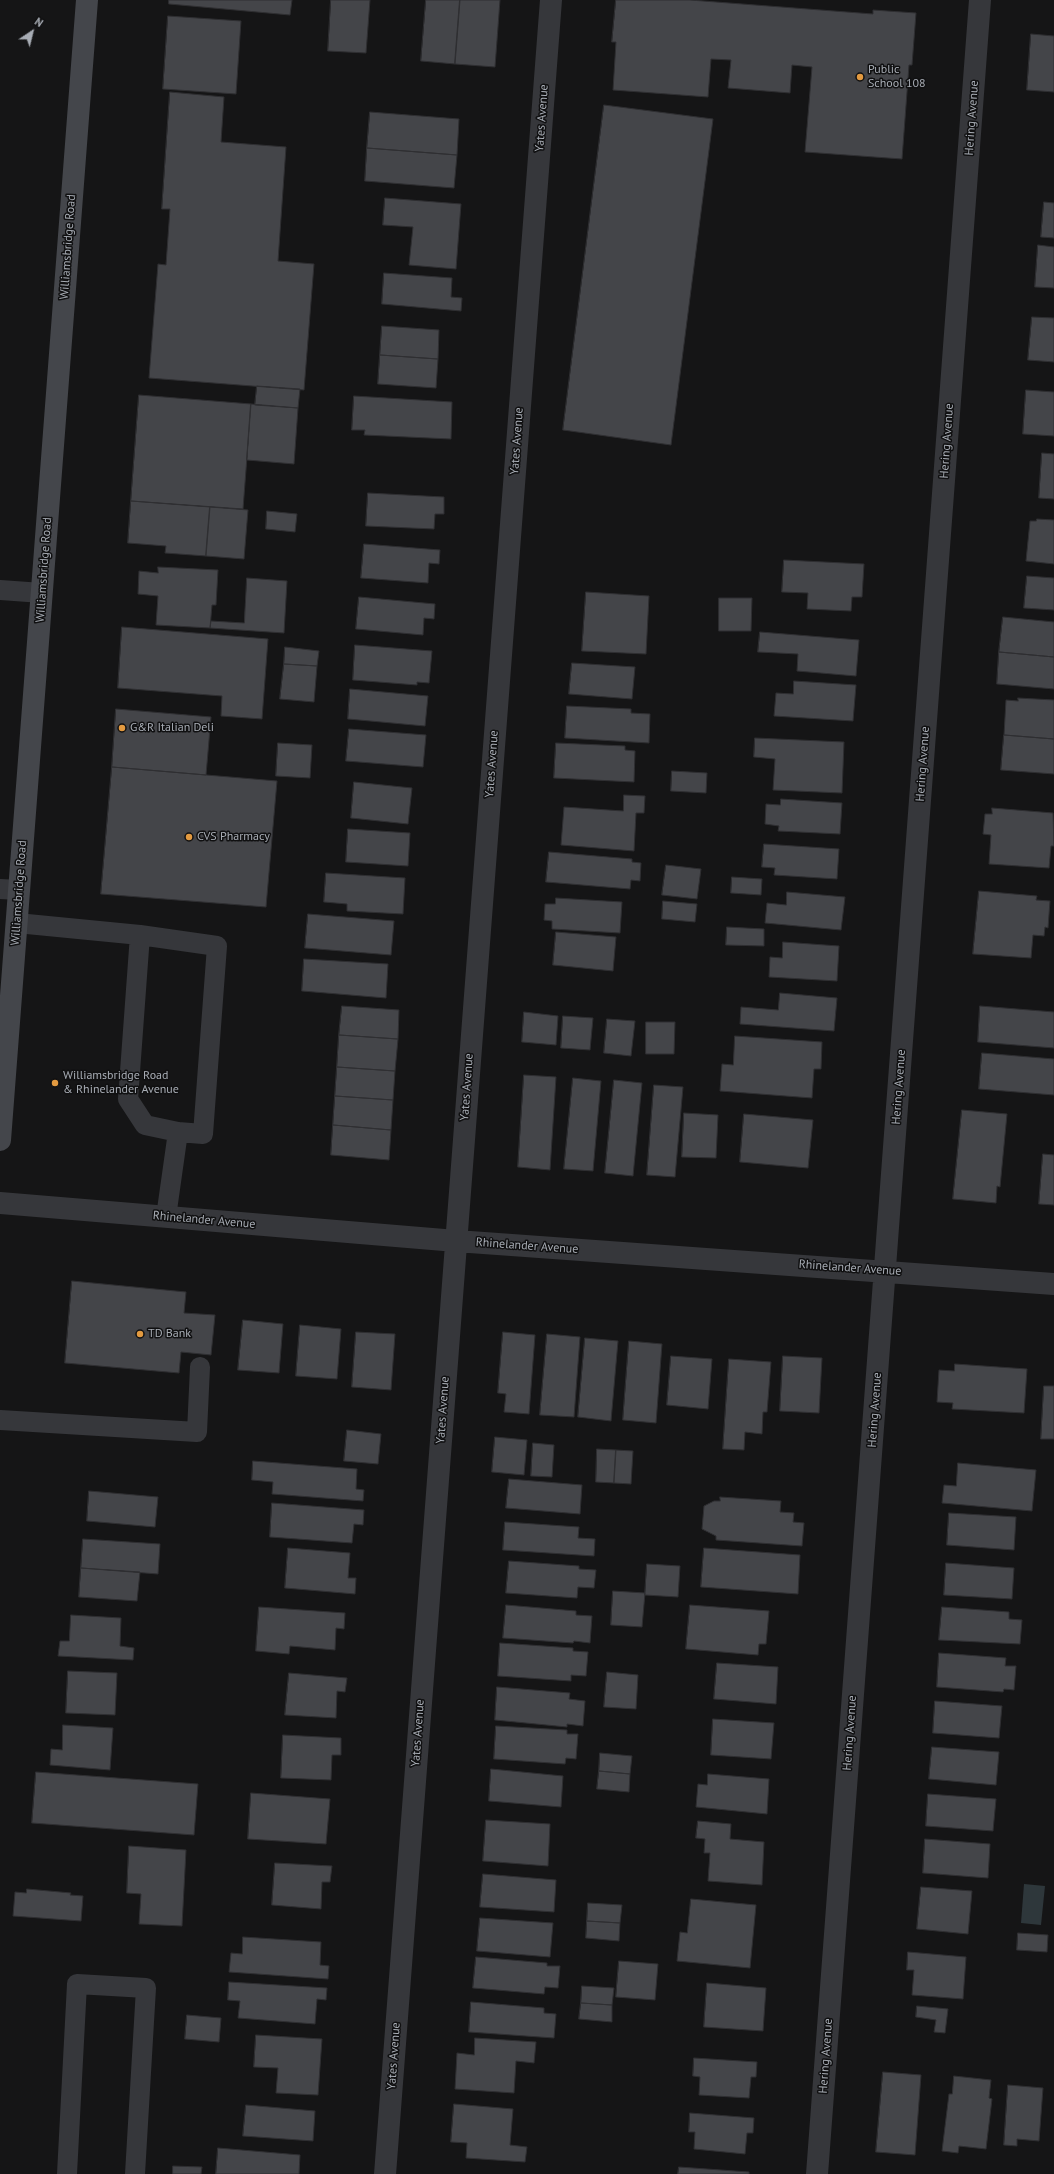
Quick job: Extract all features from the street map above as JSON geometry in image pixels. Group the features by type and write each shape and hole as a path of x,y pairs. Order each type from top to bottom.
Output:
{"main road":[{"name":"Williamsbridge Road","path":"0,1140 16,923 10,890 42,593 87,0"}],"street":[{"name":"Yates Avenue","path":"385,2174 551,0"},
{"name":"Hering Avenue","path":"817,2174 980,0"},
{"name":"Rhinelander Avenue","path":"0,1203 456,1241 1054,1284"}],"lane":[{"path":"0,590 42,593"},
{"path":"16,923 140,935 217,946 203,1134 178,1132 145,1125 128,1099 140,935"},
{"path":"166,1217 178,1132"},
{"path":"0,1420 197,1432 200,1367"},
{"path":"66,2174 77,1984 146,1988 135,2174"}],"shaded area":[{"path":"1024,1884 1045,1886 1041,1925 1021,1923"}],"building":[{"path":"169,0 292,0 290,15 169,4"},
{"path":"331,0 370,0 366,53 328,51"},
{"path":"426,0 460,0 455,64 421,61"},
{"path":"460,0 500,0 495,67 455,64"},
{"name":"Public School 108","path":"616,0 690,0 873,14 873,10 916,13 912,65 909,65 902,159 805,152 812,67 792,65 790,93 728,88 731,60 711,59 708,97 613,90 616,42 612,42"},
{"path":"168,16 241,21 236,94 163,89"},
{"path":"1031,34 1054,36 1054,92 1027,90"},
{"path":"170,92 224,97 221,142 286,147 278,261 314,264 304,390 149,378 158,264 166,265 170,209 162,209"},
{"path":"604,105 713,119 671,445 563,430"},
{"path":"370,112 459,119 457,155 367,148"},
{"path":"367,148 457,155 454,188 365,181"},
{"path":"385,198 461,204 456,269 409,265 413,227 383,225"},
{"path":"1044,202 1054,203 1054,238 1041,237"},
{"path":"1038,245 1054,247 1054,288 1035,287"},
{"path":"384,273 452,278 451,297 462,298 461,311 382,304"},
{"path":"1032,317 1054,318 1054,362 1028,360"},
{"path":"382,326 439,330 438,359 380,355"},
{"path":"380,355 438,359 436,388 378,384"},
{"path":"257,386 300,389 298,408 255,405"},
{"path":"1026,390 1054,392 1054,436 1023,434"},
{"path":"139,395 251,404 243,509 131,501"},
{"path":"354,396 452,402 451,439 364,435 365,430 352,430"},
{"path":"251,404 298,408 294,464 247,460"},
{"path":"1042,453 1054,454 1054,499 1039,498"},
{"path":"368,493 444,497 444,514 435,514 434,529 366,526"},
{"path":"131,501 210,507 206,556 165,553 166,546 128,543"},
{"path":"210,507 248,510 244,559 206,556"},
{"path":"267,511 297,514 295,532 266,529"},
{"path":"1037,519 1054,520 1054,564 1026,561 1030,521 1036,521"},
{"path":"364,544 440,550 439,564 429,563 428,583 361,578"},
{"path":"784,560 864,564 862,597 852,597 851,611 807,609 808,593 782,592"},
{"path":"158,567 218,570 216,605 212,605 210,628 156,625 158,596 138,594 139,571 158,573"},
{"path":"1027,576 1054,578 1054,610 1024,608"},
{"path":"247,578 287,581 284,633 210,628 211,621 244,623"},
{"path":"586,592 649,596 646,654 582,651"},
{"path":"359,597 435,604 434,619 424,618 423,635 356,629"},
{"path":"719,598 752,598 751,631 719,631"},
{"path":"1003,617 1054,622 1054,657 999,652"},
{"path":"122,627 268,639 262,719 221,716 222,696 118,688"},
{"path":"760,632 859,640 856,676 797,671 798,654 758,652"},
{"path":"355,645 432,651 429,683 417,682 417,685 353,680"},
{"path":"285,647 319,651 317,666 284,664"},
{"path":"999,652 1054,657 1054,689 997,684"},
{"path":"572,663 635,667 632,699 569,694"},
{"path":"284,664 317,666 314,702 280,699"},
{"path":"794,681 856,685 853,721 774,716 776,693 793,694"},
{"path":"350,689 428,696 425,726 348,719"},
{"path":"1018,698 1054,700 1054,739 1004,735 1006,700 1018,701"},
{"path":"567,706 631,709 631,713 650,714 649,743 565,738"},
{"path":"116,709 211,717 206,775 112,767"},
{"path":"349,729 426,735 423,767 346,761"},
{"path":"1004,735 1054,739 1054,774 1001,770"},
{"path":"755,738 844,742 842,793 773,790 775,759 754,757"},
{"path":"278,743 312,745 310,778 276,776"},
{"path":"556,743 625,746 625,750 635,751 634,782 554,778"},
{"name":"CVS Pharmacy","path":"112,767 277,781 266,907 101,894"},
{"path":"672,771 707,773 706,793 671,791"},
{"path":"354,782 412,788 408,824 351,818"},
{"path":"624,795 645,796 644,813 636,813 634,851 561,845 564,807 623,811"},
{"path":"781,799 842,803 840,834 778,831 779,826 765,824 766,804 780,805"},
{"path":"992,808 1053,813 1054,846 1051,846 1049,868 989,864 991,835 983,834 985,814 992,814"},
{"path":"348,829 410,833 408,866 346,862"},
{"path":"764,844 839,849 837,879 774,875 775,868 762,867"},
{"path":"549,852 632,859 632,862 641,863 640,881 631,880 630,889 546,882"},
{"path":"666,865 701,869 697,899 662,895"},
{"path":"326,873 405,878 403,914 347,911 347,904 324,902"},
{"path":"732,877 762,879 761,895 731,893"},
{"path":"979,891 1037,896 1036,900 1050,901 1048,928 1045,927 1044,936 1033,935 1031,958 973,954"},
{"path":"787,892 845,897 841,930 765,923 767,903 786,905"},
{"path":"556,898 622,902 620,933 552,929 552,921 544,920 545,904 555,904"},
{"path":"663,901 697,904 695,922 662,919"},
{"path":"308,914 394,921 391,955 305,948"},
{"path":"727,927 764,929 764,946 726,945"},
{"path":"556,932 616,937 613,971 553,965"},
{"path":"783,942 839,946 837,981 769,977 770,957 782,958"},
{"path":"304,959 388,964 386,998 302,991"},
{"path":"780,993 837,998 834,1031 740,1024 741,1007 778,1010"},
{"path":"342,1006 399,1010 398,1039 339,1035"},
{"path":"980,1006 1054,1012 1054,1048 978,1042"},
{"path":"524,1012 558,1016 556,1045 522,1042"},
{"path":"563,1016 593,1018 590,1050 561,1048"},
{"path":"607,1019 635,1021 631,1056 604,1053"},
{"path":"646,1022 675,1022 674,1054 646,1054"},
{"path":"339,1035 398,1039 395,1071 337,1067"},
{"path":"735,1036 822,1042 821,1069 814,1069 812,1098 720,1091 722,1064 733,1065"},
{"path":"982,1053 1054,1059 1054,1095 979,1089"},
{"path":"337,1067 395,1071 393,1100 335,1096"},
{"path":"524,1075 556,1077 550,1170 518,1167"},
{"path":"573,1078 601,1081 593,1171 564,1169"},
{"path":"614,1080 642,1083 633,1176 605,1173"},
{"path":"654,1085 683,1087 675,1177 647,1175"},
{"path":"335,1096 393,1100 391,1130 333,1125"},
{"path":"962,1110 1007,1114 1000,1187 997,1186 996,1203 953,1199"},
{"path":"684,1113 718,1115 716,1158 682,1157"},
{"path":"744,1114 813,1120 808,1168 740,1162"},
{"path":"333,1125 391,1130 389,1160 331,1155"},
{"path":"1043,1154 1054,1155 1054,1205 1039,1204"},
{"name":"TD Bank","path":"72,1281 186,1292 184,1313 215,1315 211,1355 181,1352 179,1373 65,1363"},
{"path":"243,1320 283,1324 279,1373 238,1370"},
{"path":"300,1325 341,1329 337,1379 296,1376"},
{"path":"356,1332 395,1334 391,1390 352,1387"},
{"path":"503,1332 535,1335 529,1414 504,1412 506,1394 498,1393"},
{"path":"547,1334 580,1337 574,1417 540,1415"},
{"path":"585,1338 618,1341 611,1421 578,1417"},
{"path":"629,1341 662,1344 656,1423 623,1420"},
{"path":"671,1356 712,1359 708,1409 667,1405"},
{"path":"783,1356 822,1358 819,1413 780,1411"},
{"path":"729,1359 771,1362 767,1412 763,1412 762,1434 745,1432 744,1450 723,1449"},
{"path":"955,1364 1027,1369 1024,1413 952,1409 953,1403 937,1402 939,1370 954,1371"},
{"path":"1044,1386 1054,1386 1054,1439 1041,1439"},
{"path":"347,1430 381,1434 378,1464 344,1461"},
{"path":"495,1437 527,1440 524,1475 492,1472"},
{"path":"533,1443 554,1445 552,1477 531,1476"},
{"path":"597,1449 616,1450 614,1483 596,1482"},
{"path":"616,1450 633,1451 631,1484 614,1483"},
{"path":"253,1461 357,1469 356,1489 364,1490 363,1501 272,1494 273,1482 252,1480"},
{"path":"958,1463 1036,1470 1032,1511 942,1503 944,1485 956,1486"},
{"path":"509,1479 582,1485 580,1514 506,1508"},
{"path":"89,1491 158,1497 155,1527 87,1521"},
{"path":"720,1497 781,1501 780,1512 794,1513 793,1522 804,1523 802,1546 716,1540 716,1536 702,1529 704,1506 714,1501 720,1501"},
{"path":"272,1503 364,1510 363,1525 354,1524 352,1543 270,1537"},
{"path":"949,1513 1016,1517 1014,1550 947,1545"},
{"path":"505,1522 579,1527 578,1538 595,1539 594,1556 503,1550"},
{"path":"83,1539 160,1544 158,1574 81,1568"},
{"path":"288,1548 350,1553 348,1578 356,1578 355,1594 285,1588"},
{"path":"704,1548 800,1555 798,1594 701,1587"},
{"path":"509,1561 579,1566 579,1569 596,1570 594,1588 578,1587 577,1598 506,1593"},
{"path":"946,1563 1014,1568 1012,1599 944,1595"},
{"path":"647,1564 680,1566 678,1597 645,1595"},
{"path":"81,1568 140,1572 137,1601 79,1597"},
{"path":"613,1591 645,1593 642,1627 611,1625"},
{"path":"506,1605 576,1611 576,1615 592,1616 590,1643 503,1638"},
{"path":"690,1605 769,1611 766,1644 759,1644 758,1655 686,1649"},
{"path":"259,1607 345,1613 344,1629 336,1628 335,1650 290,1646 289,1654 256,1651"},
{"path":"942,1607 1009,1612 1009,1619 1022,1620 1020,1644 939,1640"},
{"path":"71,1615 121,1618 120,1646 134,1648 133,1660 58,1656 60,1641 69,1641"},
{"path":"500,1643 573,1648 573,1651 588,1652 586,1676 571,1675 571,1681 498,1676"},
{"path":"939,1653 1006,1658 1005,1666 1016,1666 1014,1690 1004,1689 1003,1692 937,1687"},
{"path":"717,1663 778,1667 776,1704 714,1699"},
{"path":"68,1671 117,1673 115,1715 66,1713"},
{"path":"607,1672 638,1675 636,1709 604,1707"},
{"path":"289,1673 347,1678 345,1692 337,1691 336,1718 285,1715"},
{"path":"497,1687 570,1693 569,1699 585,1701 583,1726 567,1724 567,1727 495,1720"},
{"path":"935,1701 1002,1706 999,1738 933,1733"},
{"path":"713,1719 774,1723 771,1759 711,1755"},
{"path":"63,1725 113,1728 110,1770 50,1765 51,1749 62,1750"},
{"path":"496,1726 567,1730 567,1734 578,1734 576,1759 566,1758 565,1764 494,1759"},
{"path":"283,1735 341,1738 341,1755 332,1755 331,1780 281,1778"},
{"path":"932,1747 999,1752 996,1785 929,1779"},
{"path":"600,1753 632,1756 630,1774 599,1771"},
{"path":"491,1769 563,1776 561,1807 489,1801"},
{"path":"599,1771 630,1774 629,1792 597,1789"},
{"path":"36,1772 198,1784 194,1835 32,1823"},
{"path":"708,1774 769,1779 767,1814 696,1807 698,1784 707,1785"},
{"path":"251,1793 330,1799 326,1844 248,1839"},
{"path":"928,1794 996,1799 993,1831 926,1826"},
{"path":"486,1820 550,1824 548,1866 483,1861"},
{"path":"698,1821 731,1824 730,1839 764,1842 762,1885 708,1881 710,1853 704,1853 705,1839 696,1838"},
{"path":"925,1839 990,1844 988,1878 923,1873"},
{"path":"129,1846 186,1850 182,1926 139,1924 141,1894 127,1893"},
{"path":"275,1863 332,1866 330,1882 322,1882 321,1909 272,1905"},
{"path":"483,1874 556,1880 554,1912 480,1907"},
{"path":"921,1887 972,1891 968,1934 917,1929"},
{"path":"27,1889 71,1893 70,1895 83,1896 81,1921 13,1916 15,1892 26,1893"},
{"path":"691,1899 756,1905 750,1968 677,1961 680,1932 687,1933"},
{"path":"588,1903 622,1905 620,1923 587,1921"},
{"path":"480,1918 553,1923 550,1957 477,1951"},
{"path":"587,1921 620,1923 619,1941 586,1938"},
{"path":"1018,1933 1048,1935 1047,1952 1017,1950"},
{"path":"243,1937 321,1942 320,1965 329,1966 328,1979 229,1972 231,1953 242,1954"},
{"path":"908,1952 966,1957 963,1999 912,1995 914,1970 907,1970"},
{"path":"476,1957 547,1963 547,1966 560,1966 558,1988 545,1987 544,1994 473,1988"},
{"path":"619,1961 658,1964 655,2000 616,1997"},
{"path":"229,1982 327,1988 326,2000 317,1999 315,2024 238,2018 240,2001 228,2000"},
{"path":"707,1983 766,1988 763,2031 704,2027"},
{"path":"582,1986 614,1988 612,2005 581,2003"},
{"path":"471,2002 544,2008 544,2013 556,2014 554,2038 469,2032"},
{"path":"581,2003 612,2005 612,2022 579,2019"},
{"path":"917,2006 948,2009 945,2033 934,2032 936,2020 916,2017"},
{"path":"187,2015 221,2018 219,2042 185,2039"},
{"path":"256,2035 322,2039 318,2095 276,2093 278,2068 254,2067"},
{"path":"475,2038 536,2042 534,2063 516,2061 514,2093 455,2089 457,2053 474,2055"},
{"path":"694,2058 757,2062 756,2077 751,2077 749,2098 699,2095 700,2077 693,2076"},
{"path":"883,2072 921,2075 915,2155 876,2152"},
{"path":"954,2076 991,2080 989,2098 992,2099 986,2149 959,2146 958,2153 942,2151 949,2094 952,2094"},
{"path":"1008,2085 1043,2088 1039,2141 1017,2139 1017,2146 1004,2145"},
{"path":"454,2104 513,2109 510,2145 527,2147 525,2162 466,2158 467,2143 451,2142"},
{"path":"246,2105 315,2111 313,2141 243,2136"},
{"path":"690,2113 754,2118 753,2133 747,2133 745,2154 694,2149 695,2132 689,2132"},
{"path":"218,2148 300,2155 299,2174 216,2174"},
{"path":"173,2166 202,2167 201,2174 173,2174"},
{"path":"679,2167 749,2172 749,2174 678,2174"}],"place":[{"name":"Public School 108","path":"860,77"},
{"name":"G&R Italian Deli","path":"122,728"},
{"name":"CVS Pharmacy","path":"189,837"},
{"name":"Williamsbridge Road & Rhinelander Avenue","path":"55,1083"},
{"name":"TD Bank","path":"140,1334"}]}
